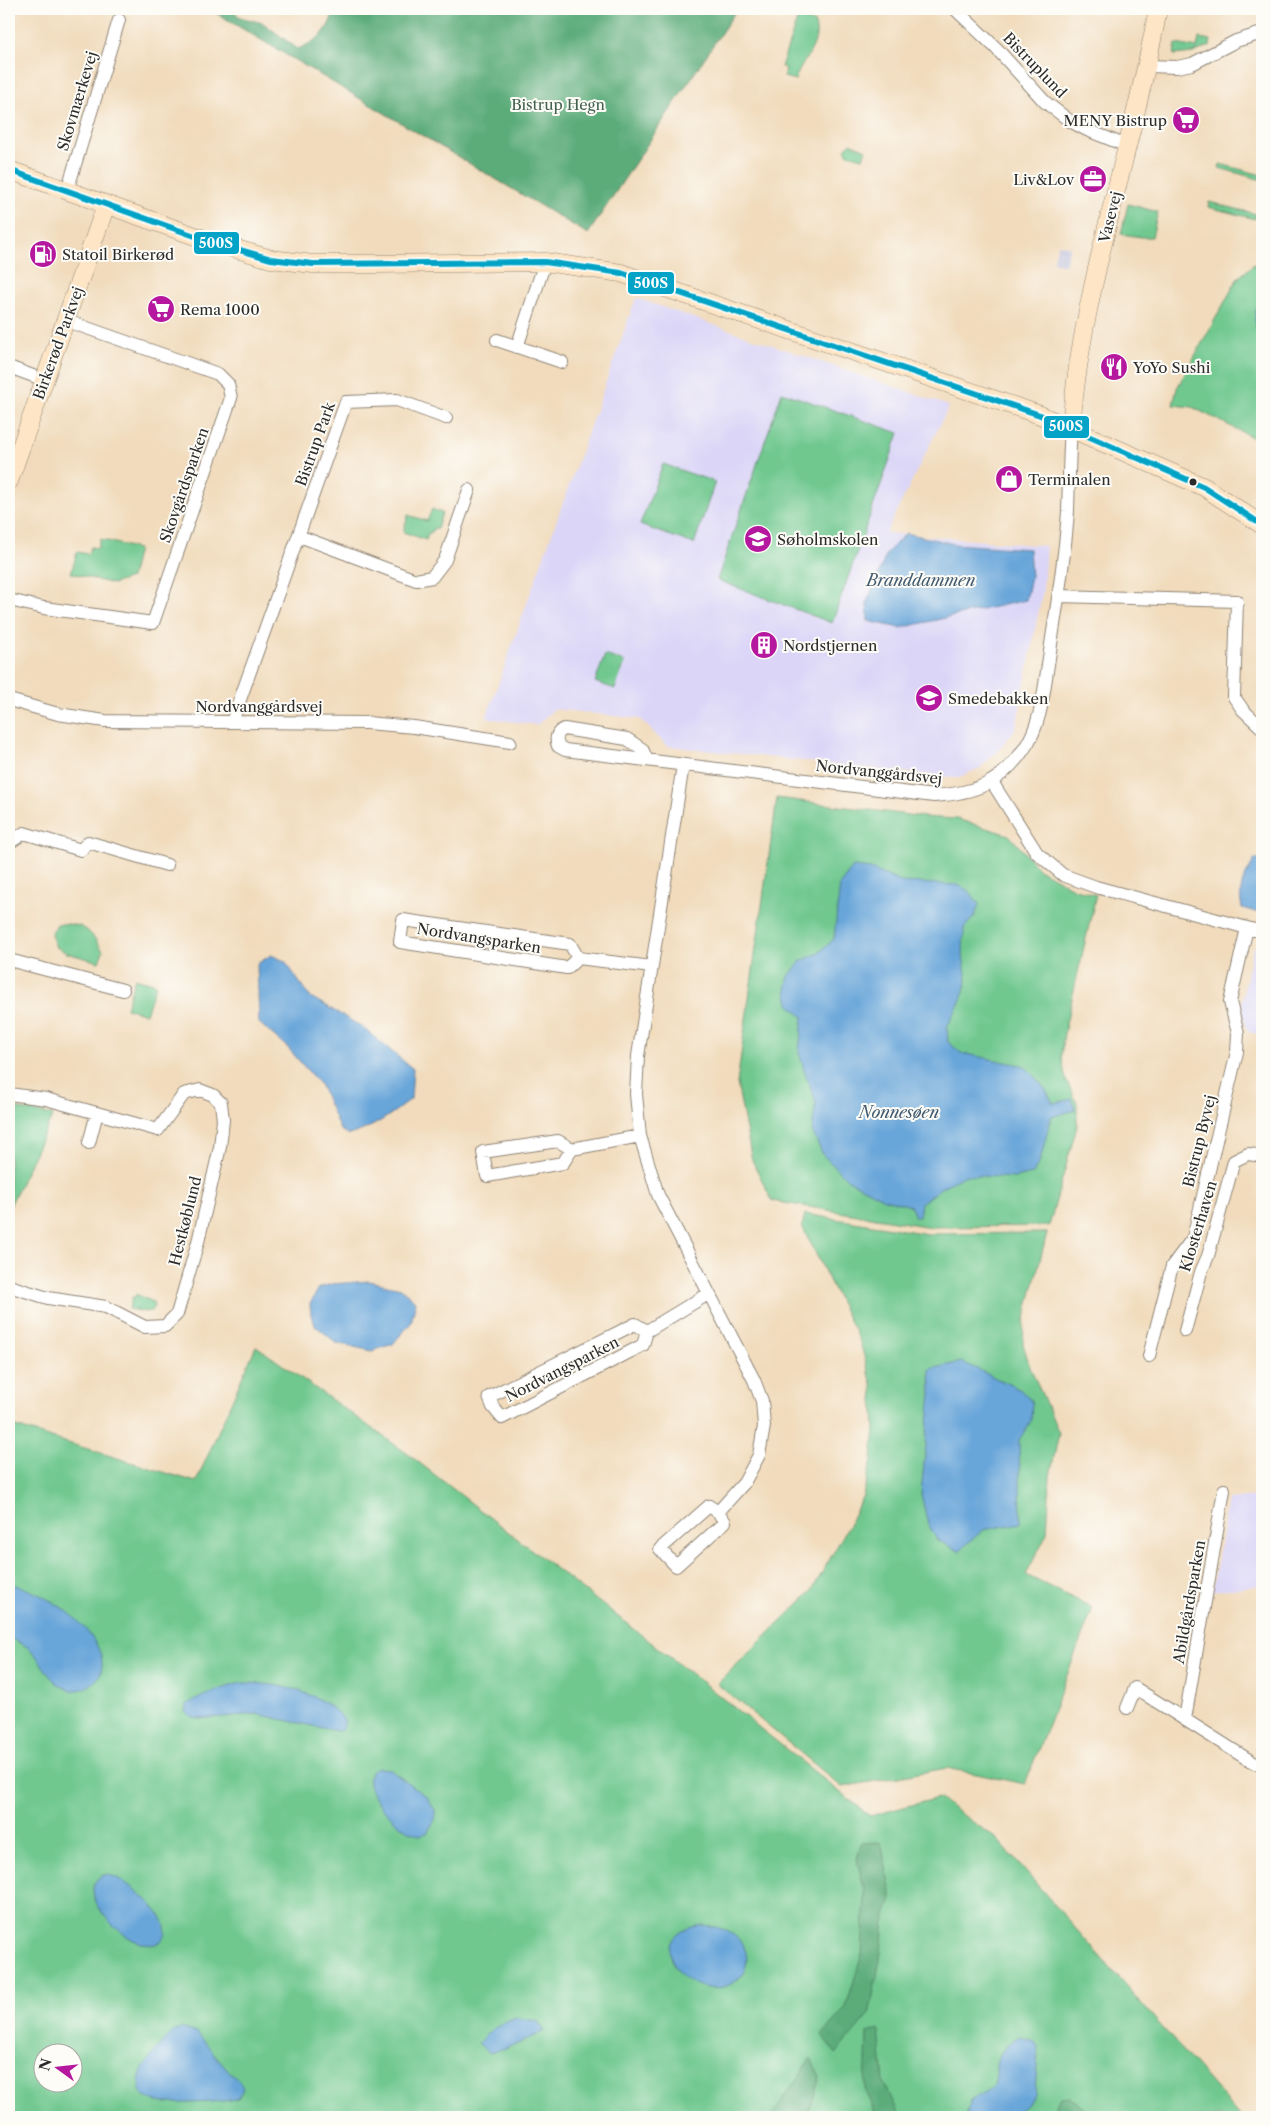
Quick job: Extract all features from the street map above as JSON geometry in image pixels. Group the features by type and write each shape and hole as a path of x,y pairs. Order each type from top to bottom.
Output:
{"main road":[{"name":"Vasevej","path":"1071,428 1082,338 1127,146 1148,66 1158,9"},
{"path":"9,170 212,242 280,260 313,264 545,262 630,276 1040,415 1204,487 1262,525"},
{"name":"Birkerød Parkvej","path":"9,481 44,380 67,321 106,205"}],"street":[{"name":"Bistruplund","path":"955,9 996,48 1046,102 1070,121 1127,146"},
{"name":"Skovmærkevej","path":"67,191 119,20"},
{"path":"1148,66 1177,68 1192,64 1236,41 1262,33"},
{"path":"517,347 545,262"},
{"name":"Skovgårdsparken","path":"9,600 44,608 153,623 231,398 228,384 218,374 67,321"},
{"path":"497,340 562,362"},
{"path":"9,367 44,380"},
{"name":"Bistrup Park","path":"232,722 346,402 397,400 446,418"},
{"name":"Nordvanggårdsvej","path":"647,760 642,749 627,739 564,729 556,738 558,746 565,750 934,796 962,794 992,782 1009,767 1032,736 1044,689 1059,596 1068,512 1071,428"},
{"path":"299,536 416,580 432,578 444,560 469,490"},
{"path":"1059,596 1237,601 1234,697 1243,710 1262,728"},
{"name":"Nordvanggårdsvej","path":"9,700 58,714 105,721 367,723 414,727 510,742"},
{"path":"683,765 638,1056 636,1094 640,1136 658,1195 754,1380 762,1401 764,1426 759,1455 744,1483 718,1512"},
{"path":"992,782 1037,853 1063,875 1096,887 1262,932"},
{"path":"9,840 12,841 24,833 81,850 88,842 167,865"},
{"name":"Nordvangsparken","path":"578,958 570,944 403,920 400,942 567,968 578,958 652,967"},
{"name":"Bistrup Byvej","path":"1149,1356 1172,1266 1192,1238 1237,1052 1238,1034 1230,1002 1247,928"},
{"path":"9,960 123,990"},
{"name":"Hestkøblund","path":"9,1094 46,1099 158,1130 184,1094 200,1090 213,1095 221,1104 223,1120 220,1147 198,1242 177,1314 165,1326 145,1327 106,1308 48,1298 9,1286"},
{"path":"89,1143 97,1113"},
{"path":"572,1149 563,1163 487,1176 483,1152 558,1141 572,1149 640,1136"},
{"name":"Klosterhaven","path":"1185,1331 1234,1161 1248,1154 1262,1156"},
{"name":"Nordvangsparken","path":"647,1331 635,1324 489,1397 493,1407 502,1418 643,1345 647,1331 708,1294"},
{"name":"Abildgårdsparken","path":"1185,1719 1224,1490"},
{"path":"709,1506 718,1512 725,1522 676,1566 660,1549 709,1506"},
{"path":"1127,1708 1134,1688 1252,1762 1262,1766"}],"shaded area":[{"path":"1058,244 1070,247 1065,265 1053,262"},
{"name":"Søholmskolen","path":"636,298 949,406 886,533 1046,546 1043,589 1016,728 998,751 980,768 957,778 667,746 640,719 554,709 537,725 486,718"},
{"path":"1262,943 1262,1035 1249,1032 1245,1026 1241,1005 1253,948"},
{"path":"1262,1496 1262,1585 1212,1591 1228,1500"}],"green space":[{"name":"Bistrup Hegn","path":"209,9 231,9 240,17 263,23 298,49 316,40 327,27 333,14 320,9 737,9 588,234"},
{"path":"798,17 814,22 816,38 795,80 784,77 786,68 781,67"},
{"path":"1199,38 1211,40 1210,46 1193,53 1174,55 1176,44 1197,48"},
{"path":"851,143 866,150 863,158 848,154 845,149"},
{"path":"1220,164 1262,175 1262,180 1219,168"},
{"path":"1209,202 1256,214 1255,219 1208,207"},
{"path":"1128,204 1158,212 1152,237 1121,234"},
{"path":"1262,253 1262,442 1192,407 1173,405 1177,388 1238,278 1261,258"},
{"path":"782,392 899,433 832,623 717,580"},
{"path":"663,464 715,482 694,544 640,525"},
{"path":"432,509 442,513 437,529 434,528 431,533 429,532 426,540 403,532 408,515 427,521"},
{"path":"100,539 138,549 131,578 113,584 71,573 77,552 88,554 91,547 98,548"},
{"path":"605,655 625,662 615,689 595,682"},
{"path":"777,798 924,817 957,819 1009,835 1039,869 1073,888 1096,895 1064,1033 1061,1056 1066,1080 1077,1103 1077,1126 1049,1226 931,1227 772,1201 752,1160 737,1083"},
{"path":"57,924 80,926 90,933 103,951 99,962 67,953 56,947 51,935"},
{"path":"135,978 156,984 146,1014 126,1008"},
{"path":"9,1107 53,1115 9,1208"},
{"path":"805,1214 928,1234 1047,1233 1024,1322 1023,1344 1030,1367 1059,1433 1050,1476 1047,1533 1026,1575 1093,1608 1025,1784 947,1768 842,1787 717,1684 811,1592 848,1527 863,1495 872,1460 875,1428 872,1384 860,1342 802,1226"},
{"path":"136,1294 153,1302 154,1306 151,1311 145,1312 129,1309 132,1297 135,1297"},
{"path":"256,1346 408,1454 702,1682 870,1816 938,1798 996,1838 1241,2117 9,2117 9,1425 196,1482"},
{"path":"881,1842 892,1898 884,1923 880,1960 869,2015 836,2054 822,2035 846,2007 862,1954 865,1893 857,1860 861,1843"},
{"path":"879,2029 884,2082 900,2117 877,2117 865,2090 867,2033"},
{"path":"811,2058 820,2077 807,2117 771,2117"},
{"path":"1070,2096 1090,2117 1057,2117 1055,2105 1060,2097"}],"water":[{"path":"1262,300 1262,344 1257,333 1255,316"},
{"name":"Branddammen","path":"906,533 954,544 1029,549 1031,577 1026,600 900,628 868,621 867,602 887,553"},
{"path":"1255,859 1262,859 1262,914 1242,908 1241,901 1243,882"},
{"name":"Nonnesøen","path":"853,867 871,869 901,882 958,885 969,891 979,904 975,916 964,928 963,955 967,981 961,1000 947,1027 948,1042 961,1053 1025,1066 1046,1090 1053,1103 1072,1099 1075,1110 1051,1117 1040,1161 1033,1174 1014,1178 966,1175 942,1187 921,1203 919,1217 915,1217 911,1206 884,1199 848,1180 823,1155 812,1131 816,1102 799,1052 803,1017 789,1004 786,989 789,976 801,961 819,953 834,939 840,884"},
{"path":"271,955 285,961 309,996 362,1027 413,1069 411,1099 389,1116 366,1129 349,1135 340,1130 321,1086 288,1048 259,1023 257,964"},
{"path":"369,1281 401,1288 416,1302 411,1323 393,1344 372,1351 336,1343 315,1325 311,1315 310,1304 319,1288 332,1284"},
{"path":"962,1362 1021,1390 1032,1402 1031,1421 1019,1440 1021,1523 983,1530 959,1551 937,1540 928,1524 921,1494 931,1393 930,1369"},
{"path":"9,1583 44,1597 64,1609 80,1623 95,1643 100,1654 102,1664 100,1674 93,1683 78,1690 71,1690 61,1686 51,1678 32,1651 9,1638"},
{"path":"241,1683 284,1687 311,1695 335,1710 345,1721 343,1729 337,1731 256,1714 198,1719 191,1717 185,1711 187,1704 193,1701"},
{"path":"379,1768 389,1769 427,1797 435,1810 435,1820 427,1833 420,1835 405,1829 391,1817 376,1799 369,1780 371,1773"},
{"path":"108,1874 137,1891 160,1915 166,1934 156,1944 142,1943 127,1936 112,1924 100,1909 93,1894 95,1881"},
{"path":"703,1925 716,1927 728,1932 741,1942 745,1949 747,1962 745,1969 742,1975 731,1984 714,1988 698,1986 685,1978 675,1966 671,1953 673,1941 683,1931"},
{"path":"516,2018 538,2021 544,2031 523,2042 490,2053 478,2043 494,2027"},
{"path":"181,2028 197,2033 228,2070 239,2080 243,2088 239,2098 212,2102 164,2103 151,2100 141,2092 139,2080 143,2069 166,2039"},
{"path":"1020,2036 1035,2042 1038,2049 1035,2093 1027,2104 1012,2117 966,2117 971,2100 987,2092 993,2085 996,2077 997,2061 1002,2052 1008,2044"}],"transit line":[{"name":"500S","path":"9,170 212,242 271,259 313,264 545,262 621,273 1040,415 1204,487 1262,525"}],"place":[{"name":"MENY Bistrup","path":"1186,120"},
{"name":"Liv&Lov","path":"1093,179"},
{"name":"Statoil Birkerød","path":"43,254"},
{"name":"Rema 1000","path":"161,309"},
{"name":"YoYo Sushi","path":"1114,367"},
{"name":"Terminalen","path":"1009,479"},
{"name":"Søholmskolen","path":"758,539"},
{"name":"Nordstjernen","path":"764,645"},
{"name":"Smedebakken","path":"929,698"}]}
